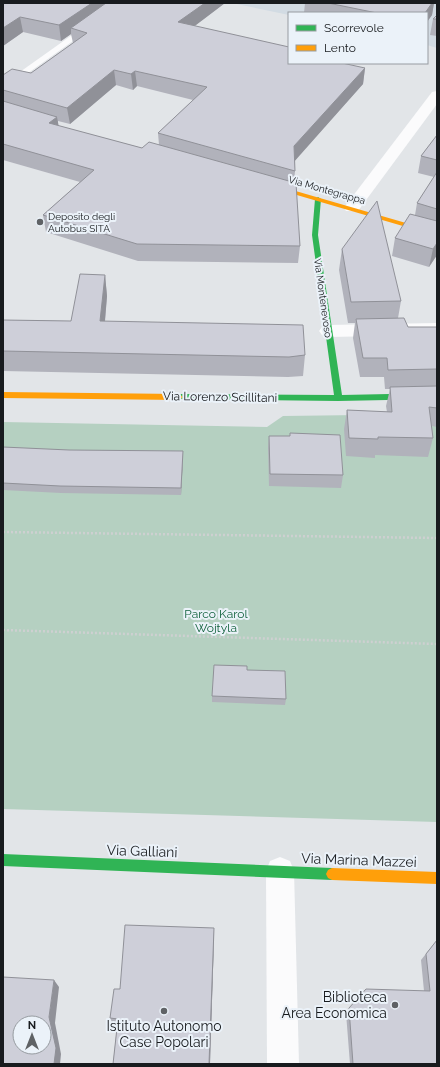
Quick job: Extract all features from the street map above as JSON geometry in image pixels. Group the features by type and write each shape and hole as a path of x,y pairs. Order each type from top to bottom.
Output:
{"street":[{"path":"352,208 437,95"},
{"name":"Via Montegrappa","path":"257,182 352,208 437,234"},
{"name":"Via Montenevoso","path":"318,199 315,235 338,398"},
{"path":"328,331 437,329"},
{"name":"Via Lorenzo Scillitani","path":"3,395 338,398 437,396"},
{"name":"Via Galliani","path":"3,860 280,871"},
{"path":"280,871 284,1064"},
{"name":"Via Marina Mazzei","path":"280,871 437,878"}],"lane":[{"path":"3,88 122,3"}],"path":[{"path":"3,532 437,538"},
{"path":"3,630 437,644"}],"shaded area":[{"path":"232,3 437,3 437,48 428,45 428,12 288,12 288,15"}],"green space":[{"name":"Parco Karol Wojtyla","path":"437,414 437,822 3,809 3,422 267,427 283,416"}],"building":[{"path":"3,3 92,3 59,25 20,17 3,28"},
{"path":"106,3 205,3 178,22 288,47 288,64 347,64 365,68 294,146 295,171 158,133 207,87 135,71 131,74 114,70 67,108 3,90 3,75 12,69 31,73 87,33 71,28"},
{"path":"328,3 432,3 426,12 372,12"},
{"path":"3,101 57,117 49,123 142,148 149,142 296,183 300,246 137,244 43,215 94,170 3,144"},
{"path":"437,135 437,160 421,156"},
{"path":"437,172 437,209 417,203"},
{"path":"377,201 401,301 351,302 342,249"},
{"path":"410,214 437,221 437,243 433,249 395,238"},
{"path":"80,274 105,275 100,321 303,325 305,355 289,357 3,351 3,320 71,321"},
{"path":"404,318 408,327 437,327 437,369 388,370 387,358 363,358 356,319"},
{"path":"437,386 437,408 429,407 433,438 349,438 347,410 392,412 390,387"},
{"path":"290,433 340,435 343,475 270,474 269,436 290,436"},
{"path":"3,447 69,450 183,451 181,488 60,486 3,483"},
{"path":"214,665 247,666 247,670 285,671 286,699 212,696"},
{"name":"Istituto Autonomo Case Popolari","path":"125,925 214,928 209,1064 113,1064 118,1019 110,1018 114,989 120,989"},
{"name":"Biblioteca Area Economica","path":"437,940 437,1064 353,1064 349,1008 366,989 430,991 426,954"},
{"path":"3,977 54,980 49,1015 12,1015 12,1055 52,1055 52,1030 56,1048 54,1064 3,1064"}],"traffic: fast":[{"path":"318,199 315,235 338,398"},
{"path":"179,397 338,398 437,396"},
{"path":"3,860 332,874"}],"traffic: slow":[{"path":"268,185 437,234"},
{"path":"3,395 179,397"},
{"path":"332,874 437,878"}],"place":[{"name":"Deposito degli Autobus SITA","path":"40,222"},
{"name":"Biblioteca Area Economica","path":"395,1005"},
{"name":"Istituto Autonomo Case Popolari","path":"164,1011"}]}
